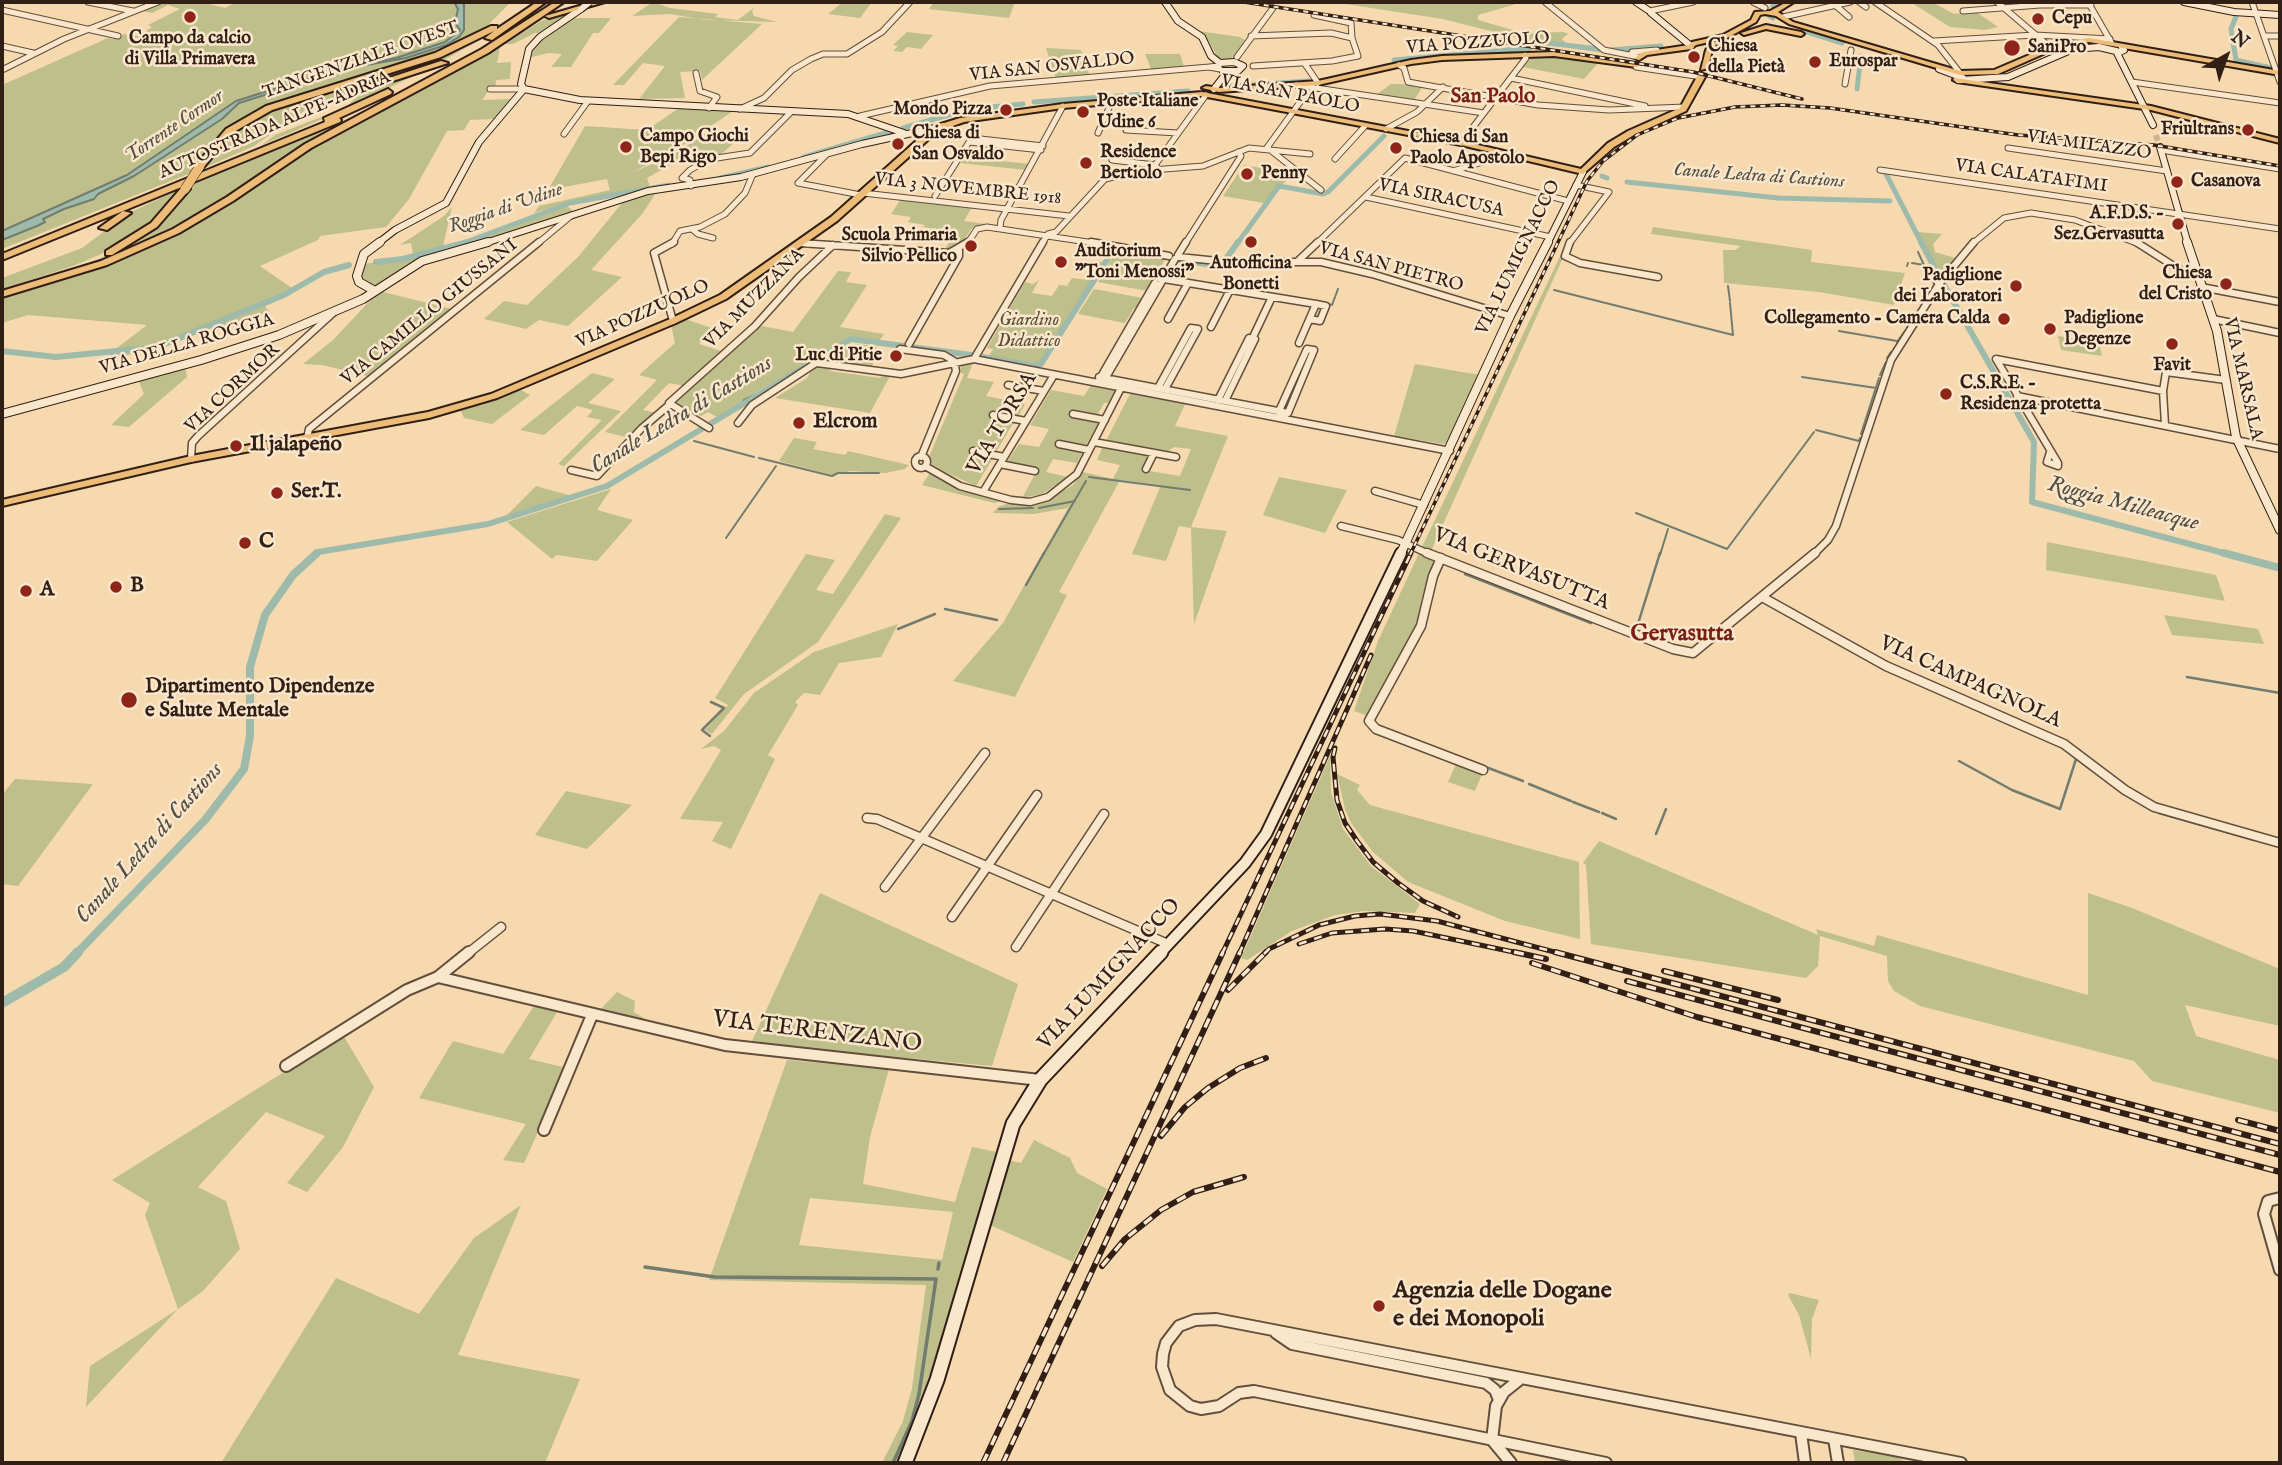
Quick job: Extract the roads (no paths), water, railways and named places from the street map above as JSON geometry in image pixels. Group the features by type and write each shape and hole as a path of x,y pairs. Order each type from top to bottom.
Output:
{"highway":[{"name":"AUTOSTRADA ALPE-ADRIA","path":"2,255 202,168 352,109 452,60 542,2"},
{"name":"AUTOSTRADA ALPE-ADRIA","path":"2,255 316,129 406,88 495,38 550,2"},
{"path":"562,2 565,6 579,8"},
{"name":"TANGENZIALE OVEST","path":"2,292 104,263 176,231 316,141 454,69 562,2"},
{"path":"522,28 545,17 601,2"},
{"name":"TANGENZIALE OVEST","path":"2,292 65,271 121,247 154,225 229,131 269,108 438,55 485,33 529,4"},
{"path":"356,90 419,73 452,60"},
{"path":"202,168 247,151 272,135"},
{"path":"104,228 142,204 217,169"}],"main road":[{"path":"1637,62 1657,50 1727,36 1756,18 1757,13 1791,2"},
{"path":"1767,9 1784,19 1958,76 1995,72 2050,47 2082,40 2277,71"},
{"path":"1756,18 1851,50 1958,76 2145,106 2280,141"},
{"path":"1685,107 1714,44 1784,19"},
{"path":"1741,34 1763,27 1801,34"},
{"path":"1693,44 1699,51 1711,49"},
{"name":"VIA POZZUOLO","path":"2,503 191,459 457,409 673,321 723,296 810,236 922,140 944,126 979,117 1063,106 1314,85 1441,58 1558,55 1637,62"},
{"name":"VIA SAN PAOLO","path":"1208,92 1292,112 1461,143 1583,172"},
{"name":"VIA LUMIGNACCO","path":"1583,172 1617,142 1685,107"}],"street":[{"path":"94,2 133,11"},
{"path":"2,69 86,30 158,2"},
{"path":"524,89 521,84 525,58 540,37 590,2"},
{"path":"740,109 764,99 792,70 811,59 822,54 846,54 882,32 910,2"},
{"path":"1165,2 1178,21 1202,37 1222,66 1240,63 1253,66 1305,64 1356,57 1358,54 1352,36 1352,25 1349,22 1314,15"},
{"path":"1545,2 1603,49 1637,62"},
{"path":"1636,2 1693,44"},
{"path":"1650,11 1693,2"},
{"path":"1753,2 1767,9"},
{"path":"1784,19 1850,2"},
{"path":"1858,2 1866,7"},
{"path":"1875,2 1934,41 1946,52 1958,76 1978,81 2001,82 2073,49 2113,46"},
{"path":"1997,2 2050,47"},
{"path":"2188,2 2257,14 2280,15"},
{"path":"2252,2 2280,82"},
{"path":"1963,11 2090,4 2145,106 2154,129 2152,112 2162,111"},
{"path":"1240,63 1251,36 1275,5"},
{"path":"1835,5 1849,17"},
{"path":"2,10 118,36"},
{"path":"1934,41 2035,35 2113,46"},
{"path":"1251,36 1352,36"},
{"path":"2264,36 2280,36"},
{"path":"2,46 34,53"},
{"path":"1615,53 1657,50"},
{"path":"1845,84 1851,50"},
{"path":"1461,143 1526,58 1525,55"},
{"name":"VIA POZZUOLO","path":"1637,62 1702,74"},
{"name":"VIA SAN OSVALDO","path":"860,116 990,86 1222,66 1232,72 1240,63"},
{"path":"1305,64 1314,85"},
{"path":"1399,65 1404,68 1408,82 1552,107 1619,110 1685,107"},
{"name":"VIA SAN OSVALDO","path":"1208,92 1222,66"},
{"path":"1995,72 1994,76 2001,82"},
{"path":"696,73 700,91 717,97 709,108"},
{"path":"1511,78 1651,108"},
{"path":"1333,80 1349,92"},
{"path":"2132,82 2280,103"},
{"path":"1314,85 1484,113"},
{"path":"1266,149 1314,85"},
{"path":"1386,130 1426,104 1443,87"},
{"path":"490,89 524,89 588,101 860,116 922,140"},
{"path":"374,291 359,282 357,276 360,258 395,230 446,202 479,142 524,89"},
{"path":"974,359 1048,234 1056,232 1069,215 1108,178 1157,167 1208,92"},
{"path":"564,134 588,101"},
{"path":"1098,133 1112,102"},
{"path":"1000,228 1001,220 1063,106"},
{"path":"691,183 682,179 682,176 710,159 750,153 792,111"},
{"name":"VIA POZZUOLO","path":"691,183 753,174 944,126"},
{"name":"VIA SAN PAOLO","path":"1335,159 1365,126"},
{"path":"1126,130 1178,133"},
{"path":"935,196 972,138 1042,148"},
{"path":"1112,160 1177,170 1220,161 1249,148 1310,154"},
{"name":"VIA MILAZZO","path":"2008,148 2167,171"},
{"path":"1266,149 1321,190"},
{"path":"2160,149 2280,169"},
{"name":"VIA MARSALA","path":"2160,149 2197,275 2213,319 2237,440 2280,530"},
{"path":"1174,257 1241,156 1238,152"},
{"name":"VIA 3 NOVEMBRE 1918","path":"827,154 798,183 862,194 1069,215"},
{"path":"1453,171 1509,154"},
{"path":"1102,379 1229,167 1231,156"},
{"name":"VIA SIRACUSA","path":"1300,260 1405,158 1453,171"},
{"path":"1220,161 1227,163 1229,167"},
{"name":"VIA CALATAFIMI","path":"1880,170 2280,229"},
{"path":"1453,171 1567,201"},
{"name":"VIA LUMIGNACCO","path":"905,1463 937,1380 1005,1144 1017,1116 1040,1080 1245,863 1266,834 1450,451 1510,316 1583,172"},
{"path":"673,321 653,255 673,243 678,232 714,221 731,208 745,192 753,174"},
{"name":"VIA DELLA ROGGIA","path":"2,414 225,353 333,313 422,261 632,195 691,183"},
{"path":"1576,185 1609,192 1567,246 1565,256 1599,267 1658,277"},
{"name":"VIA SIRACUSA","path":"1366,197 1551,237"},
{"name":"VIA CAMILLO GIUSSANI","path":"307,438 309,429 575,213"},
{"name":"VIA GERVASUTTA","path":"1406,543 1686,653 1702,647 1814,554 1834,530 1886,372 1941,283 1972,243 2004,218 2017,214 2052,215 2076,220 2136,242 2168,262 2197,275"},
{"path":"800,243 940,253 959,250 977,229 991,227 1001,220"},
{"name":"VIA SAN PIETRO","path":"991,227 1048,234 1174,257 1224,262 1300,260 1372,274 1510,316"},
{"path":"692,229 698,234 713,238"},
{"path":"810,236 830,245"},
{"name":"VIA MUZZANA","path":"571,470 589,476 598,475 640,429 755,326 830,245"},
{"path":"909,344 959,256 959,250"},
{"name":"VIA GERVASUTTA","path":"2168,262 2194,265"},
{"path":"1931,273 1941,283"},
{"path":"1161,278 1326,306 1320,321 1310,319 1299,343"},
{"path":"1168,319 1188,283"},
{"path":"2201,287 2280,302"},
{"path":"1211,327 1230,290"},
{"path":"1254,335 1272,297"},
{"name":"VIA CORMOR","path":"191,459 192,443 198,436 333,313"},
{"path":"2213,319 2280,333"},
{"path":"1191,328 1198,329 1162,389 1191,328"},
{"path":"1249,338 1255,339 1222,400 1249,338"},
{"path":"900,349 944,355 954,361 956,371 921,457 928,460 925,466 952,482 1020,503 1048,497 1075,477 1121,387"},
{"path":"738,423 752,405 819,361 901,374 974,359 1054,374 1162,389 1222,400 1280,415 1288,413 1314,350 1307,349 1280,415"},
{"path":"2050,452 1996,359 2163,391"},
{"path":"2165,425 2163,391 2164,374 2168,371 2226,380"},
{"name":"VIA TORSA","path":"983,492 1054,374"},
{"path":"1102,379 1121,387 1280,415 1450,451"},
{"path":"1008,384 1044,391"},
{"path":"2017,396 2280,449"},
{"path":"1113,404 1124,406"},
{"path":"669,405 706,427"},
{"path":"1073,414 1105,420"},
{"path":"993,415 1026,421"},
{"path":"1094,442 1176,457"},
{"path":"1059,444 1089,450"},
{"path":"973,451 1035,471"},
{"path":"1146,469 1154,453"},
{"path":"1375,492 1424,505"},
{"path":"1341,526 1406,543"},
{"path":"1441,558 1433,576 1421,626 1369,721 1376,729 1483,770"},
{"name":"VIA CAMPAGNOLA","path":"1762,597 1895,671 2064,744 2125,790 2154,807 2280,843"},
{"path":"885,887 985,753"},
{"path":"952,917 1037,795"},
{"path":"1016,947 1104,814"},
{"path":"867,818 877,819 1168,944"},
{"path":"286,1066 407,990 438,977 501,927"},
{"name":"VIA TERENZANO","path":"438,977 725,1045 1040,1080"},
{"path":"544,1130 592,1015"},
{"path":"2280,1198 2266,1204 2265,1224 2280,1270"},
{"path":"1606,1463 1254,1391 1239,1393 1219,1406 1201,1409 1179,1399 1165,1379 1161,1367 1166,1343 1173,1332 1188,1321 1216,1319 1520,1380 1961,1463"},
{"path":"1274,1331 1292,1344 1486,1383 1495,1390 1499,1399"},
{"path":"1511,1463 1492,1440 1493,1414 1499,1399 1520,1380"},
{"path":"1801,1433 1805,1463"},
{"path":"1834,1439 1838,1463"},
{"path":"1903,1452 1916,1463"}],"waterway":[{"path":"1773,6 1780,2"},
{"path":"2237,14 2231,29 2236,60 2280,70"},
{"name":"Roggia Milleacque","path":"1768,15 1773,18"},
{"name":"Roggia Milleacque","path":"1804,31 1842,43"},
{"name":"Roggia di Udine","path":"1539,42 1598,49"},
{"name":"Roggia di Udine","path":"1611,50 1661,46"},
{"name":"Roggia di Udine","path":"1394,60 1530,48"},
{"name":"Roggia Milleacque","path":"1857,89 1861,56"},
{"name":"Roggia di Udine","path":"1222,87 1308,81"},
{"name":"Roggia di Udine","path":"1034,102 1188,91"},
{"name":"Roggia di Udine","path":"903,128 969,109 1023,104"},
{"name":"Roggia di Udine","path":"804,157 892,131"},
{"name":"Canale Ledra di Castions","path":"1237,244 1279,186 1323,194 1328,192 1384,136"},
{"name":"Roggia di Udine","path":"720,178 768,167"},
{"name":"Roggia Milleacque","path":"1885,172 1922,244"},
{"name":"Canale Ledra di Castions","path":"1602,176 1607,178"},
{"name":"Canale Ledra di Castions","path":"1627,182 1778,198 1890,201"},
{"name":"Roggia di Udine","path":"462,243 570,203 669,185"},
{"name":"Roggia di Udine","path":"462,243 468,242"},
{"name":"Canale Ledra di Castions","path":"1179,260 1221,266 1238,242"},
{"name":"Roggia Milleacque","path":"1921,242 1939,276"},
{"name":"Roggia di Udine","path":"376,262 403,259 462,243"},
{"name":"Canale Ledra di Castions","path":"982,357 1034,366 1041,364 1112,252"},
{"path":"1912,263 1924,265 1918,252"},
{"path":"1168,277 1176,264"},
{"name":"Roggia di Udine","path":"2,351 56,357 157,347 284,295 324,272 349,265"},
{"name":"Roggia Milleacque","path":"1940,278 2034,442 2032,502 2231,555"},
{"path":"1728,286 1730,301"},
{"path":"1233,287 1253,291"},
{"path":"1328,304 1332,305 1338,289"},
{"path":"1554,290 1733,335 1730,303"},
{"path":"1907,328 1915,316"},
{"path":"1839,331 1897,341"},
{"path":"1897,342 1905,331"},
{"name":"Canale Ledra di Castions","path":"317,553 488,524 607,486 851,339 971,355"},
{"path":"1887,358 1891,352"},
{"path":"1880,375 1886,362"},
{"path":"1802,377 1876,388"},
{"path":"1876,388 1879,378"},
{"path":"1861,434 1876,388"},
{"name":"Canale Ledra di Castions","path":"740,405 744,400 763,391"},
{"path":"1816,430 1859,441 1860,438"},
{"path":"1636,513 1727,549 1814,432"},
{"path":"694,441 754,457"},
{"path":"759,458 832,476 838,473 879,473"},
{"path":"726,538 776,466"},
{"path":"1089,477 1190,490"},
{"path":"1074,501 1086,481"},
{"path":"965,491 992,498"},
{"path":"1039,508 1074,501"},
{"path":"1043,555 1074,501"},
{"path":"999,509 1033,508"},
{"path":"1660,555 1668,529"},
{"name":"Canale Ledra di Castions","path":"76,954 205,820 244,769 250,736 250,667 265,615 293,575 317,553"},
{"path":"1026,585 1044,553"},
{"path":"1637,627 1660,553"},
{"name":"Roggia Milleacque","path":"2224,553 2280,568"},
{"path":"1465,574 1591,623"},
{"path":"945,609 997,620"},
{"path":"898,629 935,614"},
{"path":"2187,677 2280,693"},
{"path":"710,736 702,730 724,708 711,702"},
{"path":"1398,734 1523,781"},
{"path":"1959,761 2012,790 2060,809 2076,759"},
{"path":"2082,763 2089,768"},
{"path":"1529,784 1571,801"},
{"path":"1573,802 1599,812"},
{"path":"1656,834 1666,809"},
{"path":"1602,813 1616,819"},
{"path":"2159,813 2254,840"},
{"name":"Canale Ledra di Castions","path":"2,1003 64,967 78,952"},
{"path":"938,1269 939,1263"},
{"path":"645,1267 715,1277 936,1279 919,1394 912,1421 893,1463"}],"tunnel":[{"path":"2156,135 2160,147"}],"railway":[{"path":"1244,2 1693,72 1802,99"},
{"path":"1410,555 1587,181 1603,161 1637,135 1678,118 1735,107 1782,105 1830,108 2018,135 2154,145 2280,166"},
{"path":"1222,954 1411,553"},
{"path":"1239,954 1371,655"},
{"path":"1335,748 1333,757 1337,800 1345,823 1357,841 1373,862 1398,883 1423,901 1458,917"},
{"path":"1228,990 1269,949 1319,925 1355,916 1380,914 1437,921 1562,954"},
{"path":"1299,944 1332,933 1385,929 1413,931 1523,954"},
{"path":"983,1463 1223,952"},
{"path":"1003,1463 1240,952"},
{"path":"1514,952 1546,959"},
{"path":"1555,952 2280,1144"},
{"path":"1532,963 1697,1017 2280,1172"},
{"path":"1664,971 1778,1000"},
{"path":"1627,981 2280,1155"},
{"path":"1161,1136 1185,1107 1208,1088 1240,1068 1266,1058"},
{"path":"2238,1120 2280,1131"},
{"path":"1102,1266 1125,1239 1161,1210 1193,1192 1244,1177"}],"place":[{"name":"Campo da calcio di Villa Primavera","path":"190,17"},
{"name":"Cepu","path":"2038,19"},
{"name":"SaniPro","path":"2012,48"},
{"name":"Chiesa della Pietà","path":"1694,57"},
{"name":"Eurospar","path":"1815,62"},
{"name":"Mondo Pizza","path":"1006,110"},
{"name":"Poste Italiane Udine 6","path":"1083,112"},
{"name":"Friultrans","path":"2248,130"},
{"name":"Chiesa di San Osvaldo","path":"898,144"},
{"name":"Campo Giochi Bepi Rigo","path":"626,147"},
{"name":"Chiesa di San Paolo Apostolo","path":"1396,148"},
{"name":"Residence Bertiolo","path":"1086,163"},
{"name":"Penny","path":"1247,174"},
{"name":"Casanova","path":"2177,182"},
{"name":"A.F.D.S. - Sez.Gervasutta","path":"2178,224"},
{"name":"Autofficina Bonetti","path":"1251,242"},
{"name":"Scuola Primaria Silvio Pellico","path":"971,246"},
{"name":"Auditorium \"Toni Menossi\"","path":"1061,262"},
{"name":"Chiesa del Cristo","path":"2226,284"},
{"name":"Padiglione dei Laboratori","path":"2016,286"},
{"name":"Collegamento - Camera Calda","path":"2004,319"},
{"name":"Padiglione Degenze","path":"2050,329"},
{"name":"Favit","path":"2172,344"},
{"name":"Luc di Pitie","path":"896,356"},
{"name":"C.S.R.E. - Residenza protetta","path":"1946,394"},
{"name":"Elcrom","path":"799,423"},
{"name":"Il jalapeño","path":"236,446"},
{"name":"Ser.T.","path":"277,493"},
{"name":"C","path":"245,543"},
{"name":"B","path":"116,587"},
{"name":"A","path":"26,591"},
{"name":"Dipartimento Dipendenze e Salute Mentale","path":"129,700"},
{"name":"Agenzia delle Dogane e dei Monopoli","path":"1379,1306"}],"district":[{"name":"San Paolo","path":"1493,98"},
{"name":"Gervasutta","path":"1682,635"}],"water label":[{"name":"Torrente Cormor","path":"175,127"}],"park label":[{"name":"Giardino Didattico","path":"1029,331"}]}
